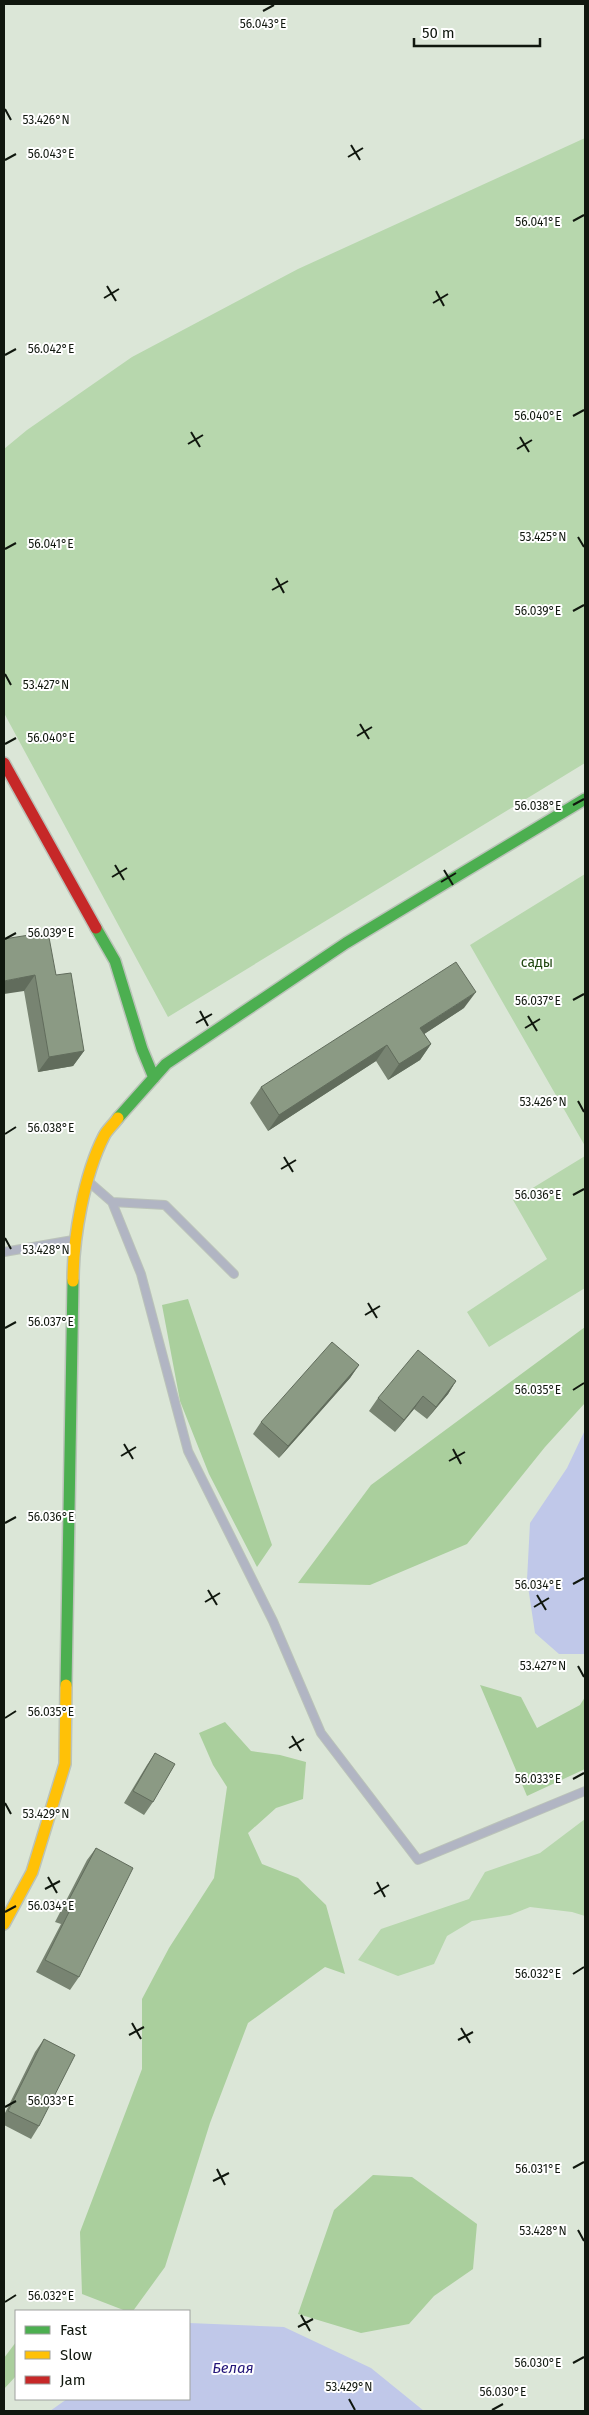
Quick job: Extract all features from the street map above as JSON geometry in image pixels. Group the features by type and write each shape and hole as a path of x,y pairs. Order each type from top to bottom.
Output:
{"street":[{"path":"4,763 115,960 142,1049 154,1078"},
{"path":"4,1924 32,1872 65,1764 74,1239 88,1180 104,1135 166,1064 346,943 585,799"}],"lane":[{"path":"88,1180 112,1202 141,1274 188,1451 273,1621 321,1734 418,1860 585,1791"},
{"path":"112,1202 165,1205 234,1274"},
{"path":"4,1252 74,1239"}],"green space":[{"path":"585,138 585,763 168,1017 4,713 4,449 27,430 132,357 298,269"},
{"name":"сады","path":"585,874 585,1146 470,945"},
{"path":"585,1156 585,1288 489,1347 467,1312 547,1259 513,1200"},
{"path":"188,1299 272,1545 257,1567 209,1474 180,1401 162,1305"},
{"path":"585,1327 585,1403 545,1447 467,1544 370,1585 298,1583 371,1485"},
{"path":"480,1685 521,1697 537,1728 580,1705 585,1697 585,1769 527,1796"},
{"path":"225,1722 251,1751 280,1755 306,1762 303,1799 276,1808 248,1833 262,1864 298,1878 326,1905 345,1974 325,1967 248,2023 210,2123 165,2267 134,2310 123,2310 82,2294 80,2232 142,2069 142,1999 169,1948 214,1878 227,1787 213,1765 199,1733"},
{"path":"585,1819 585,1916 572,1912 530,1907 510,1915 472,1921 447,1936 434,1964 398,1976 358,1960 381,1929 469,1899 485,1872 540,1853"},
{"path":"373,2175 412,2177 477,2224 473,2269 434,2296 409,2324 361,2333 298,2314 334,2210"},
{"path":"15,2343 15,2377 4,2389 4,2358"}],"water":[{"path":"585,1430 585,1654 559,1654 535,1633 527,1580 530,1523 567,1468"},
{"name":"Белая","path":"190,2323 284,2327 371,2368 424,2411 50,2411 66,2400 190,2400"}],"building":[{"path":"48,932 56,975 71,973 84,1051 49,1057 35,975 4,981 4,939"},
{"path":"456,962 476,992 420,1028 431,1044 399,1064 387,1045 279,1115 261,1087"},
{"path":"332,1342 359,1365 288,1446 261,1422"},
{"path":"418,1350 456,1381 436,1407 423,1396 404,1420 378,1398"},
{"path":"155,1753 175,1764 153,1802 133,1791"},
{"path":"96,1848 133,1868 79,1977 45,1960 69,1912 64,1909"},
{"path":"44,2039 75,2055 39,2126 8,2111"}],"traffic: fast":[{"path":"118,1118 166,1064 346,943 585,799"},
{"path":"96,928 115,961 142,1049 154,1078"},
{"path":"66,1685 73,1281"}],"traffic: slow":[{"path":"73,1281 75,1246 85,1188 104,1136 118,1118"},
{"path":"4,1924 32,1872 65,1764 66,1685"}],"traffic: jam":[{"path":"4,763 96,928"}]}
